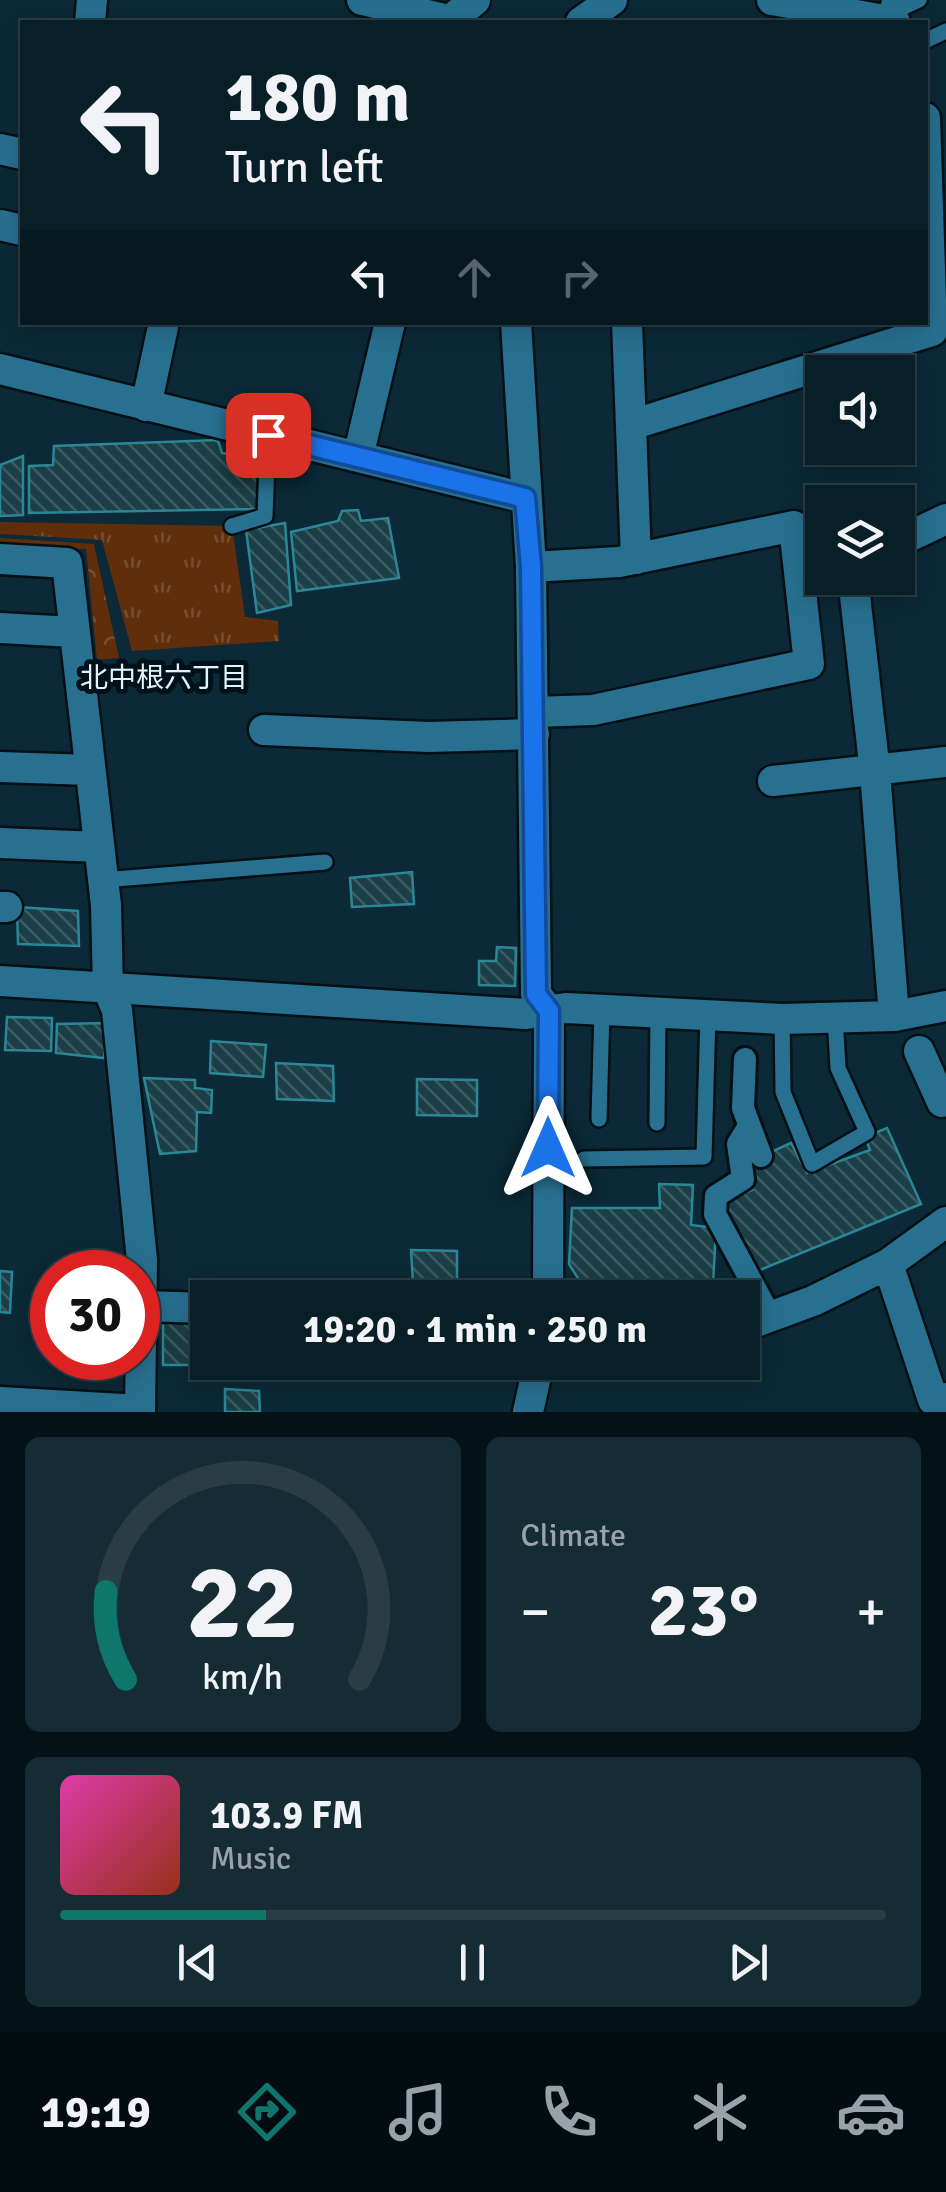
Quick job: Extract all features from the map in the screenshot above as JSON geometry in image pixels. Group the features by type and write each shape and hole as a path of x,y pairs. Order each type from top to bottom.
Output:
{"street":[{"path":"362,0 444,20"},
{"path":"449,20 475,0"},
{"path":"584,20 612,0"},
{"path":"772,0 853,19"},
{"path":"632,425 932,331 928,218"},
{"path":"146,406 163,325"},
{"path":"358,458 389,325"},
{"path":"516,325 531,567 536,994 549,1011 548,1280"},
{"path":"627,325 636,559"},
{"path":"0,369 525,498"},
{"path":"915,534 946,519"},
{"path":"264,730 428,737 534,723 809,664 794,526 636,559 531,567"},
{"path":"0,560 67,563 103,880 108,989 117,1010 140,1250"},
{"path":"856,595 875,772 894,1016"},
{"path":"0,628 73,632"},
{"path":"773,781 946,762"},
{"path":"0,767 90,770"},
{"path":"0,843 99,847"},
{"path":"0,982 526,1014 602,1010 782,1019 894,1016 946,1006"},
{"path":"919,1051 942,1102 946,1101"},
{"path":"744,1059 743,1108 761,1156"},
{"path":"741,1280 715,1214 716,1196 744,1179 738,1144 750,1126"},
{"path":"760,1319 813,1301 888,1264 946,1222"},
{"path":"888,1264 933,1400 946,1398"},
{"path":"160,1307 190,1307"},
{"path":"0,1402 140,1411 141,1380"},
{"path":"528,1412 534,1380"}],"lane":[{"path":"890,20 889,3 904,6 918,0"},
{"path":"232,526 265,516 268,435"},
{"path":"103,880 326,862"},
{"path":"599,1120 602,1010"},
{"path":"657,1123 658,1013"},
{"path":"584,1159 704,1156 708,1016"},
{"path":"782,1019 783,1092 812,1164 867,1132 838,1068 834,1016"}],"green space":[{"path":"0,522 232,526 245,617 278,621 279,641 132,651 102,540 0,534"},
{"path":"0,538 94,544 119,658 97,660 86,549 0,546"}],"building":[{"path":"218,440 222,453 257,457 260,509 29,513 29,466 53,465 54,446"},
{"path":"23,456 23,515 0,516 0,465"},
{"path":"358,510 361,521 388,518 399,578 297,591 291,532 338,521 342,511"},
{"path":"285,523 291,605 257,613 246,530"},
{"path":"412,872 414,904 352,907 350,878"},
{"path":"17,907 78,911 79,946 18,944"},
{"path":"497,947 516,948 515,986 479,985 479,961 496,961"},
{"path":"7,1017 52,1018 51,1051 5,1050"},
{"path":"106,1023 104,1058 56,1053 57,1024"},
{"path":"211,1041 266,1045 263,1077 210,1073"},
{"path":"276,1063 333,1066 334,1101 277,1099"},
{"path":"144,1078 195,1080 195,1088 212,1090 211,1113 197,1112 196,1151 160,1154"},
{"path":"417,1079 477,1080 477,1116 417,1115"},
{"path":"887,1128 921,1204 755,1272 717,1204 752,1190 745,1164 791,1143 807,1173 870,1150 865,1137"},
{"path":"659,1184 693,1185 691,1225 716,1228 713,1280 579,1280 569,1264 572,1208 660,1208"},
{"path":"411,1250 457,1251 457,1280 413,1280"},
{"path":"0,1271 12,1272 10,1313 0,1312"},
{"path":"163,1321 190,1322 190,1365 163,1365"},
{"path":"225,1389 259,1391 260,1412 225,1412"}],"district":[{"name":"北中根六丁目","path":"164,678"}],"route":[{"path":"268,435 525,498 531,567 536,994 549,1011 548,1148"}]}
